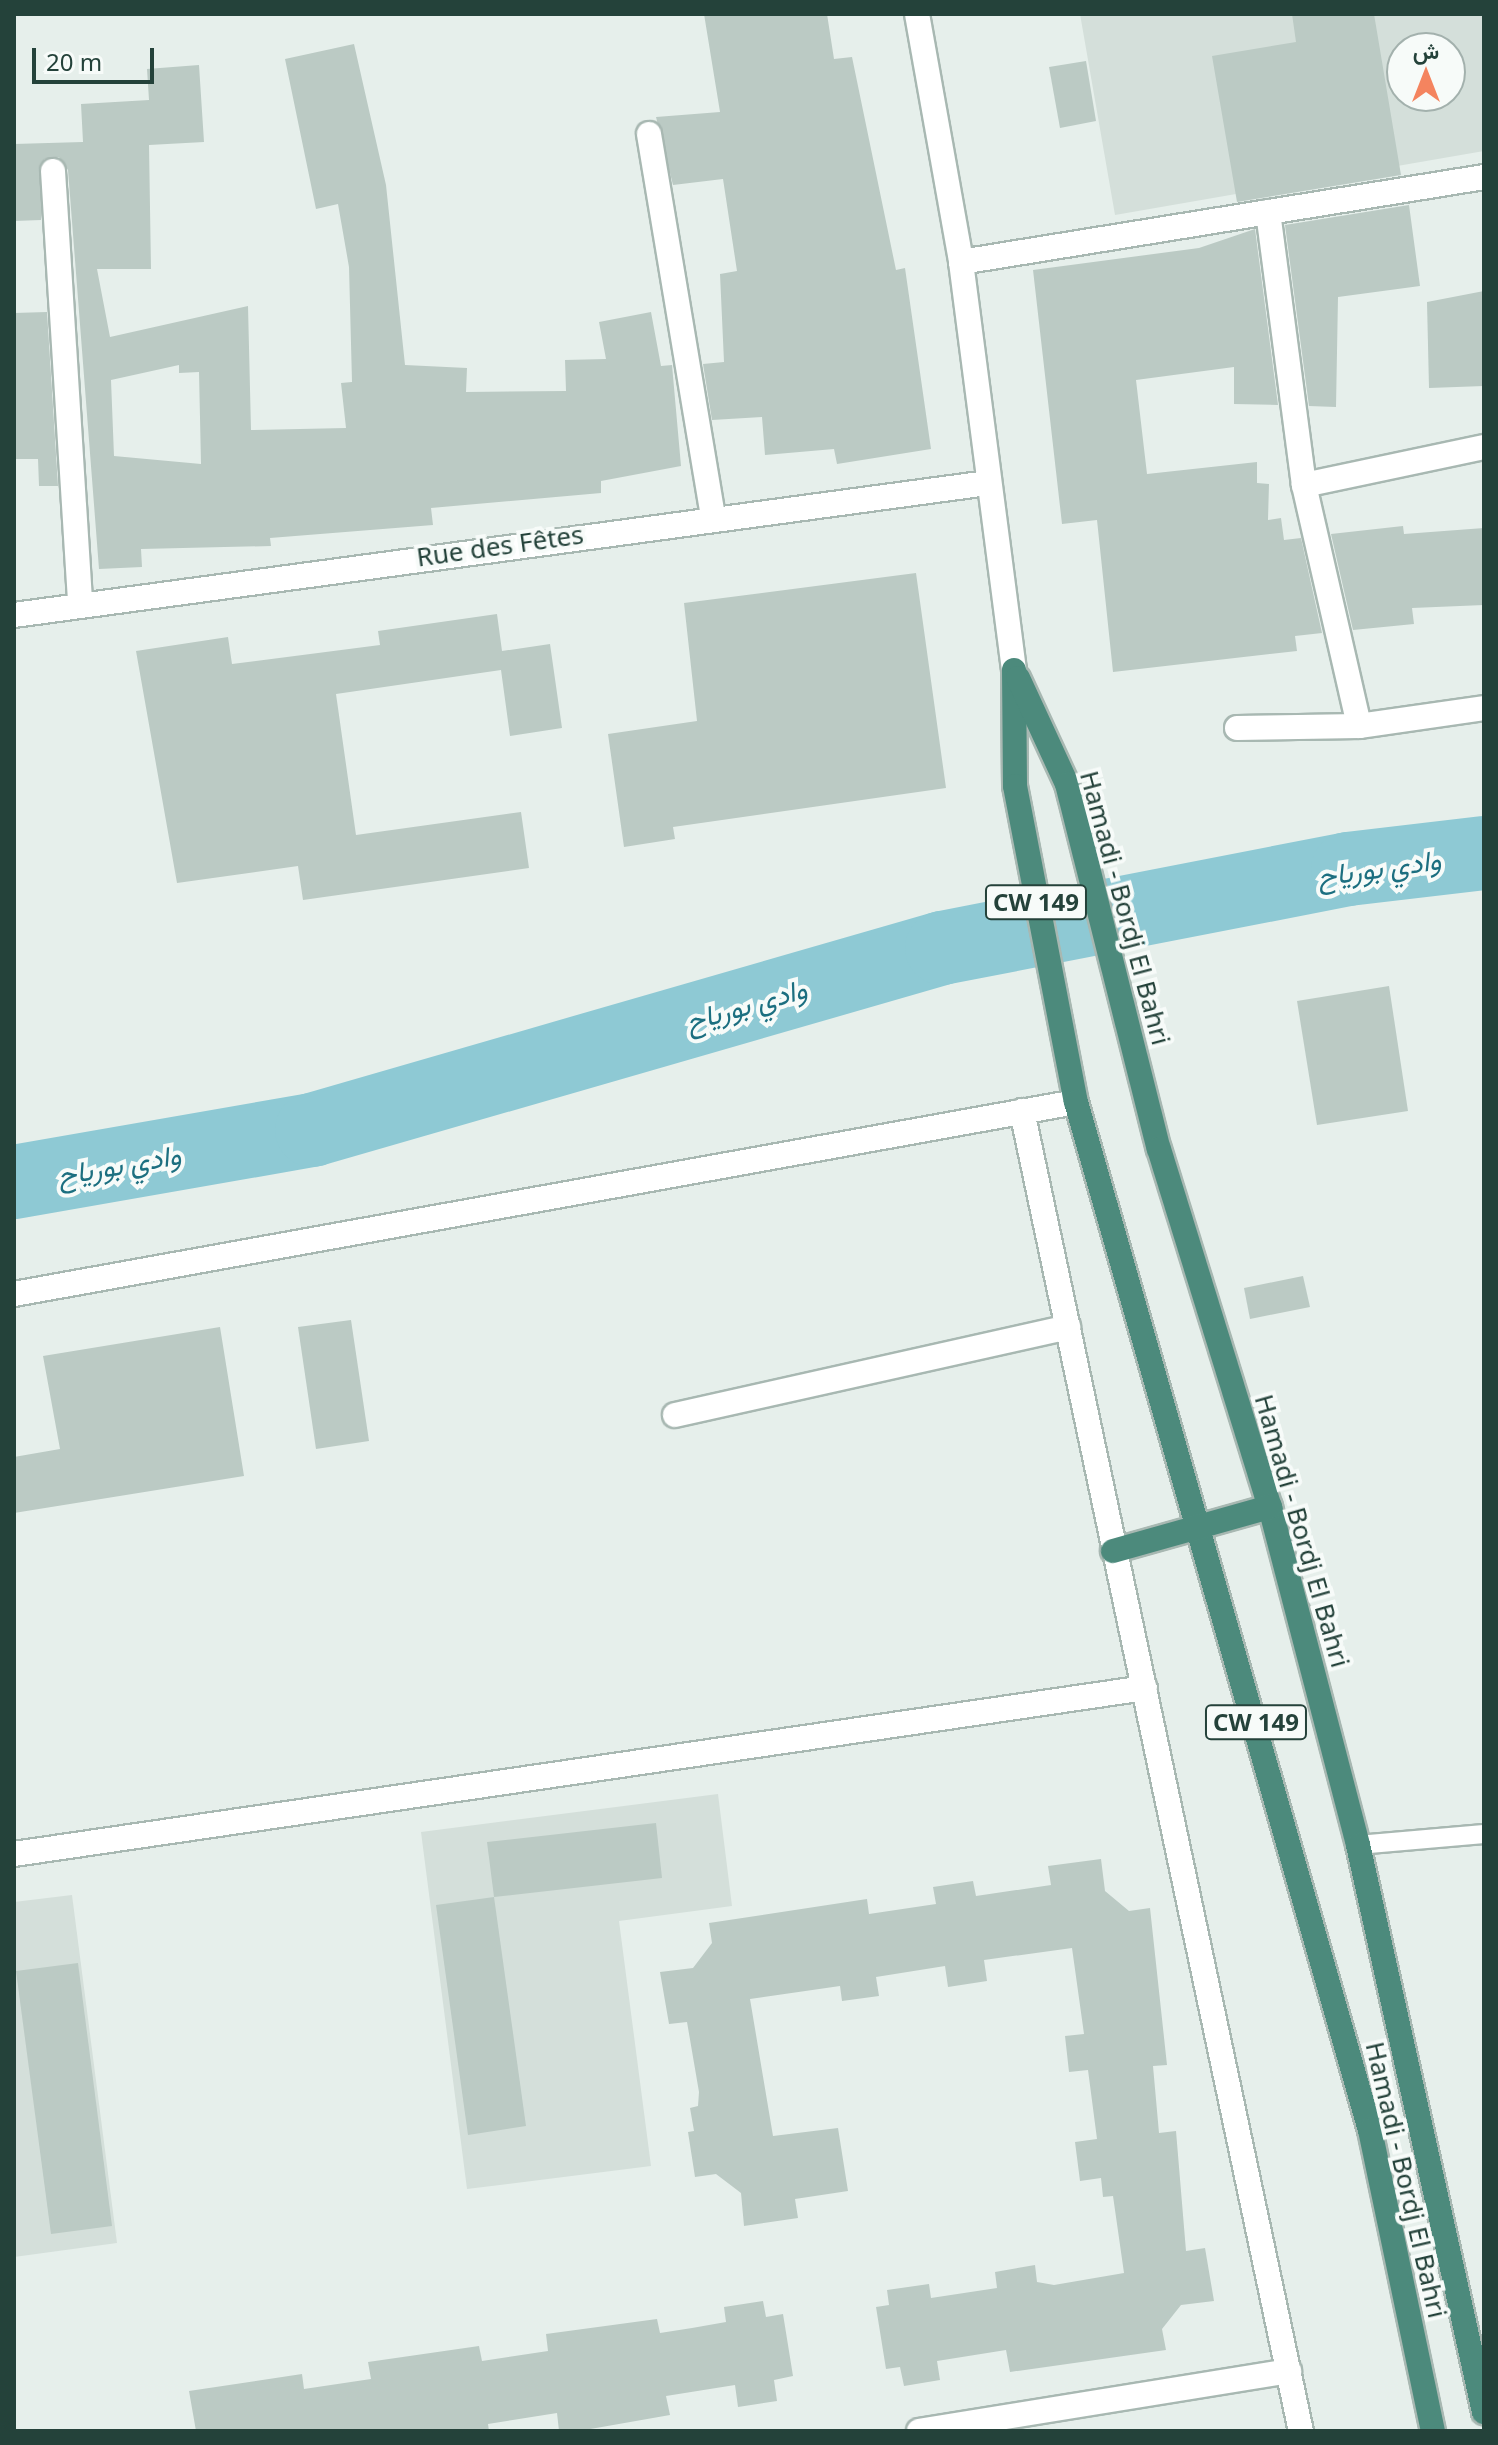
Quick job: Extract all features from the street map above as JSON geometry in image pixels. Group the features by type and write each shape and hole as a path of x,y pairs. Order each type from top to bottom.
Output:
{"highway":[{"name":"Hamadi - Bordj El Bahri","path":"1014,670 1067,784 1121,1004 1270,1507 1358,1845 1484,2412"},
{"name":"Hamadi - Bordj El Bahri","path":"1014,670 1015,786 1057,1018 1076,1102 1201,1527 1370,2130 1433,2431"},
{"path":"1113,1551 1270,1507"}],"street":[{"name":"CW 149","path":"917,14 961,262 1014,670"},
{"path":"649,134 713,516"},
{"path":"53,171 80,604"},
{"path":"961,262 1484,177"},
{"path":"1268,212 1304,485 1359,726"},
{"path":"1304,485 1484,447"},
{"name":"Rue des Fêtes","path":"14,615 713,516 988,483"},
{"path":"1237,728 1359,726 1484,708"},
{"path":"14,1294 1076,1102"},
{"path":"1022,1111 1301,2431"},
{"path":"675,1415 1068,1327"},
{"path":"14,1854 1145,1688"},
{"path":"919,2431 1289,2371"}],"lane":[{"path":"1358,1845 1484,1834"}],"shaded area":[{"path":"1080,14 1484,14 1484,151 1115,215"},
{"path":"718,1794 732,1906 619,1921 651,2166 467,2189 421,1832"},
{"path":"72,1895 117,2243 14,2257 14,1902"}],"building":[{"path":"704,14 827,14 834,59 852,57 896,270 905,268 931,449 837,464 834,449 765,455 762,417 712,420 703,364 724,362 720,274 737,271 723,179 673,185 656,117 720,112"},
{"path":"1292,14 1374,14 1386,86 1386,112 1390,112 1401,175 1237,202 1212,56 1296,42"},
{"path":"354,44 386,185 405,365 467,368 466,392 566,391 565,360 606,359 599,322 651,312 661,366 672,365 681,466 601,481 601,493 431,508 433,525 270,538 271,546 141,549 142,567 99,569 68,170 59,157 44,159 41,220 14,221 14,144 83,142 81,104 149,100 147,69 199,65 204,142 149,145 151,269 97,269 110,337 248,306 251,430 346,428 341,383 352,382 349,267 338,204 316,209 285,59","holes":["179,365 179,373 199,372 201,464 114,456 111,380"]},
{"path":"1086,61 1096,121 1060,128 1049,67"},
{"path":"1409,205 1420,286 1338,297 1336,407 1309,406 1285,225"},
{"path":"1255,229 1278,405 1234,404 1234,367 1136,380 1147,474 1257,462 1257,483 1269,484 1268,520 1281,518 1284,540 1301,538 1322,633 1295,636 1297,651 1113,672 1097,520 1062,524 1033,270 1199,248"},
{"path":"1484,291 1484,386 1429,388 1427,302"},
{"path":"47,312 58,486 39,486 38,459 14,459 14,313"},
{"path":"1403,526 1404,534 1484,528 1484,605 1412,608 1414,624 1353,630 1331,534"},
{"path":"916,573 946,788 673,827 675,839 624,847 608,734 697,721 684,603"},
{"path":"497,614 502,651 550,644 562,728 510,736 501,670 336,694 356,835 521,812 529,868 303,900 298,866 177,883 136,651 228,637 232,664 380,645 378,631"},
{"path":"1389,986 1408,1111 1317,1125 1297,1001"},
{"path":"1303,1276 1310,1307 1250,1319 1244,1288"},
{"path":"351,1320 369,1441 316,1449 298,1327"},
{"path":"220,1327 244,1476 14,1513 14,1457 60,1449 43,1356"},
{"path":"656,1823 662,1878 494,1897 487,1842"},
{"path":"1101,1859 1105,1891 1129,1911 1150,1908 1167,2065 1153,2066 1159,2133 1176,2131 1186,2251 1205,2248 1214,2301 1181,2305 1162,2329 1166,2350 1010,2372 1006,2350 937,2361 940,2380 904,2386 900,2367 886,2369 876,2307 889,2305 887,2290 929,2284 931,2298 997,2288 995,2272 1035,2265 1037,2282 1054,2285 1124,2273 1113,2196 1103,2197 1101,2178 1080,2181 1075,2142 1097,2139 1088,2070 1069,2072 1065,2036 1084,2034 1072,1948 984,1960 987,1981 948,1987 945,1966 876,1977 879,1996 842,2001 840,1986 750,1999 773,2136 838,2128 848,2191 795,2199 798,2218 744,2226 741,2193 716,2174 695,2177 688,2132 694,2131 690,2108 698,2106 699,2092 687,2022 669,2024 660,1972 693,1968 712,1943 709,1923 867,1899 869,1914 936,1904 933,1887 973,1881 976,1896 1051,1885 1048,1866"},
{"path":"494,1897 526,2126 468,2135 436,1905"},
{"path":"78,1963 112,2226 51,2234 16,1971"},
{"path":"763,2301 766,2317 783,2314 793,2376 774,2380 777,2401 738,2407 735,2385 666,2396 670,2415 579,2431 559,2431 557,2413 488,2424 489,2431 196,2431 189,2391 302,2374 304,2389 371,2379 368,2362 479,2346 482,2361 548,2351 546,2334 657,2319 660,2333 726,2322 724,2307"}],"waterway":[{"name":"وادي بورياح","path":"14,1182 312,1130 942,948 1348,869 1484,853"}]}
